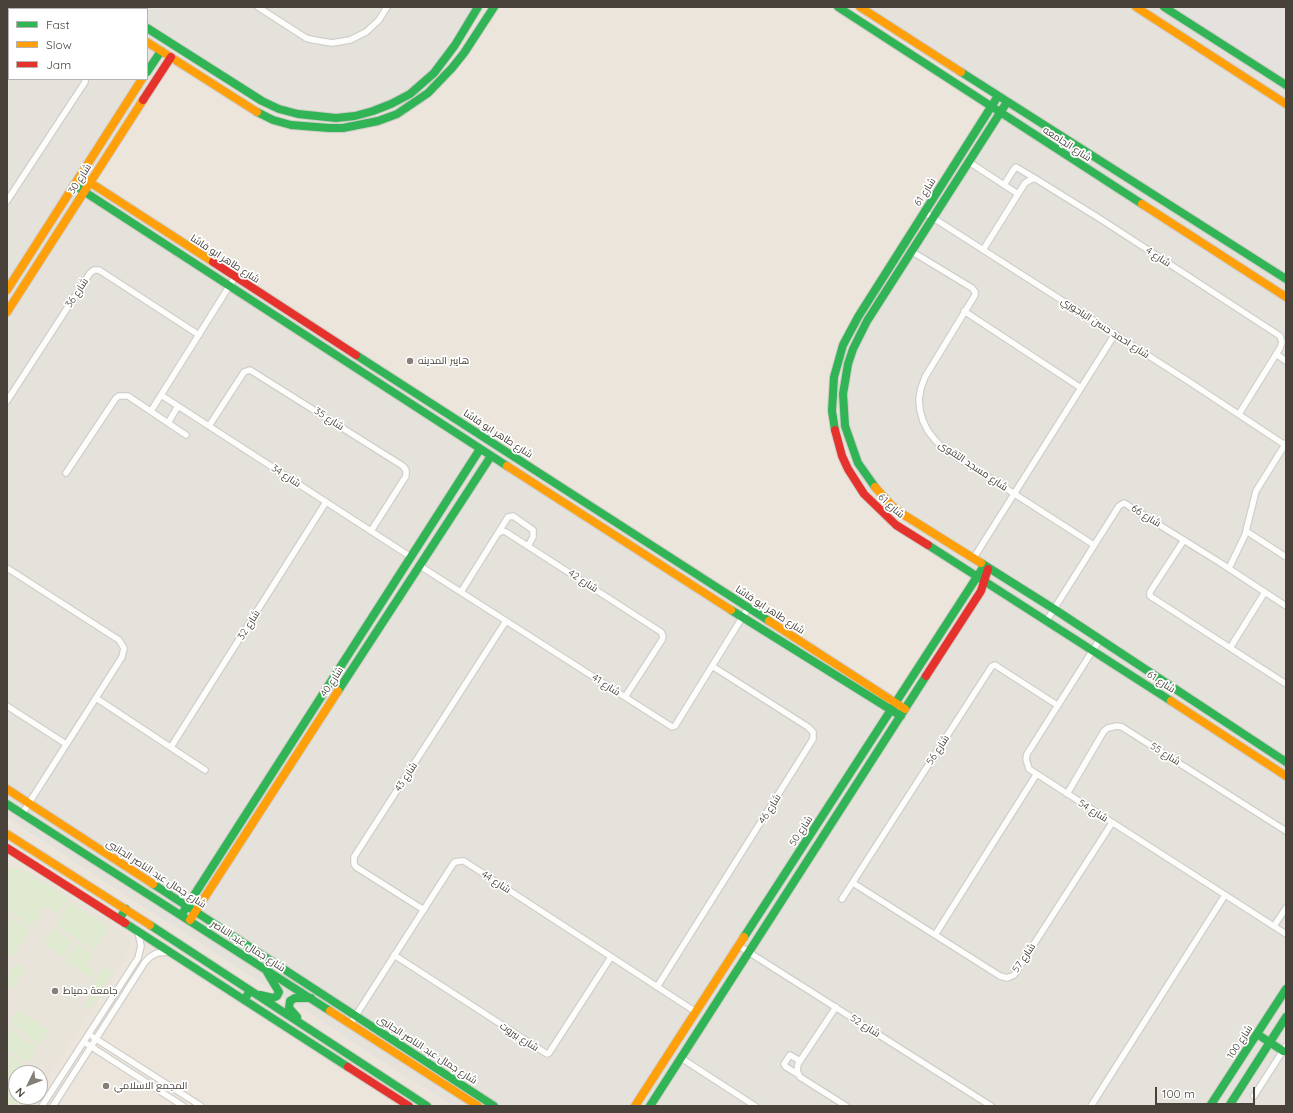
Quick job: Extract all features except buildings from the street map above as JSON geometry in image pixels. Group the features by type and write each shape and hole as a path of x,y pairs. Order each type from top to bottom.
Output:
{"street":[{"path":"258,7 306,38 332,43 350,40 366,32 379,20 388,7"},
{"path":"148,29 262,101 279,109 298,114 336,118 355,116 373,111 410,94 434,73 451,50 478,7"},
{"path":"148,43 258,113 273,120 291,125 329,128 359,126 397,114 428,93 464,53 494,7"},
{"name":"شارع الجامعه","path":"838,7 1286,297"},
{"name":"شارع الجامعه","path":"860,7 1286,279"},
{"path":"1136,7 1286,104"},
{"path":"1164,7 1286,85"},
{"path":"148,70 161,51"},
{"name":"شارع 30","path":"7,312 171,58"},
{"path":"200,75 206,66"},
{"path":"7,201 85,80"},
{"name":"شارع 30","path":"7,290 141,80"},
{"name":"شارع 61","path":"998,96 850,330 834,377 832,394 833,424 842,456 860,488 874,505 896,525 1047,620 1286,776"},
{"name":"شارع 61","path":"1007,102 867,321 853,349 848,364 843,394 845,426 858,463 873,485 901,513 1054,609 1286,762"},
{"path":"969,162 1018,194"},
{"name":"شارع 4","path":"1004,185 1016,167 1286,339"},
{"name":"شارع طاهر ابو فاشا","path":"80,176 748,608 893,707"},
{"path":"983,250 1025,183 1028,180 1036,179"},
{"name":"شارع طاهر ابو فاشا","path":"74,185 661,566 903,713"},
{"name":"شارع احمد حسن الباجوري","path":"924,212 1286,444"},
{"name":"شارع مسجد التقوى","path":"911,251 974,290 975,295 924,377 921,388 920,410 923,421 931,436 943,448 1094,545"},
{"name":"شارع 36","path":"7,401 90,273 94,270 99,270 199,335"},
{"path":"151,412 235,277"},
{"path":"964,311 1081,388"},
{"path":"858,317 867,321"},
{"path":"1239,414 1282,342 1278,333"},
{"path":"973,559 1115,334"},
{"path":"1276,354 1286,361"},
{"name":"شارع 35","path":"209,426 242,374 250,370 403,466 406,470 406,476 371,531"},
{"path":"66,474 116,398 122,395 128,396 186,435"},
{"name":"شارع 34","path":"161,395 411,557"},
{"path":"168,423 178,406"},
{"path":"1229,568 1246,531 1256,491 1286,444"},
{"name":"شارع 40","path":"182,914 480,449"},
{"name":"شارع 40","path":"190,920 491,456"},
{"name":"شارع 32","path":"170,747 326,502"},
{"name":"شارع 66","path":"1047,620 1119,506 1124,503 1229,568 1286,606"},
{"path":"461,592 508,517 513,516 533,530 534,537 528,546"},
{"name":"شارع 42","path":"498,533 505,531 662,633 662,640 625,697"},
{"path":"1246,531 1286,556"},
{"path":"1184,540 1150,592 1150,596 1286,684"},
{"name":"شارع 41","path":"420,566 673,727 748,608"},
{"path":"650,1106 981,591 985,582 986,567"},
{"name":"شارع 50","path":"635,1106 977,577 986,567"},
{"path":"7,568 119,640 124,648 122,657 22,814"},
{"path":"1230,648 1265,592"},
{"name":"شارع 43","path":"424,910 356,867 354,856 506,621"},
{"name":"شارع 54","path":"1100,639 1027,754 1026,765 1036,775 1286,934"},
{"name":"شارع 56","path":"842,899 992,666 995,665 1058,706"},
{"name":"شارع 46","path":"657,987 814,739 812,732 808,727 712,666"},
{"path":"96,698 205,770"},
{"path":"7,706 66,744"},
{"name":"شارع 55","path":"1066,794 1104,731 1112,726 1117,726 1122,727 1286,831"},
{"path":"935,935 1036,775"},
{"name":"شارع جمال عبد الناصر الجانبى","path":"7,789 494,1106"},
{"name":"شارع جمال عبد الناصر","path":"7,804 182,914 478,1106"},
{"name":"شارع 57","path":"853,883 1003,978 1011,977 1022,963 1112,823"},
{"path":"7,834 427,1106"},
{"path":"7,848 137,930 409,1106"},
{"name":"شارع 44","path":"350,1023 453,864 461,861 696,1012"},
{"path":"1091,1106 1225,895"},
{"path":"1274,926 1286,908"},
{"path":"119,919 126,910"},
{"path":"42,1106 138,958 141,950 141,942 137,930"},
{"name":"شارع 52","path":"739,946 991,1106"},
{"path":"53,1106 147,960 157,953 170,952"},
{"name":"شارع بيروت","path":"394,955 547,1054 611,957"},
{"path":"252,993 273,998 279,992 264,968"},
{"name":"شارع 100","path":"1210,1106 1286,989"},
{"path":"244,1000 252,993"},
{"path":"306,1028 290,1010 288,1004 295,998 312,998"},
{"path":"800,1077 797,1071 798,1064 836,1007"},
{"path":"1229,1106 1286,1018"},
{"path":"89,1034 201,1106"},
{"path":"1254,1096 1284,1048 1257,1034"},
{"path":"84,1042 183,1106"},
{"path":"800,1061 790,1055 784,1064 800,1077 846,1106"},
{"path":"681,1058 755,1106"}],"shaded area":[{"path":"7,7 1286,7 1286,1106 7,1106"},
{"path":"485,7 853,7 1000,102 870,305 852,336 844,358 838,388 838,416 843,437 858,476 872,496 893,515 985,575 898,710 82,185 169,49 241,95 276,114 314,122 347,122 380,114 408,100 435,79 453,57"},
{"path":"1151,7 1286,7 1286,94"},
{"path":"7,818 452,1106 7,1106"},
{"name":"جامعة دمياط","path":"7,865 24,870 42,879 126,933 131,943 128,953 48,1078 48,1065 8,1065 8,1105 31,1105 7,1106"}],"green space":[{"path":"7,866 24,871 69,898 58,914 45,906 32,926 7,911"},
{"path":"70,902 109,927 95,950 56,926"},
{"path":"12,918 30,929 13,956 7,952 7,926"},
{"path":"53,928 73,942 64,957 43,944"},
{"path":"77,944 93,955 87,965 95,971 91,978 65,962"},
{"path":"16,964 25,969 13,988 7,984 7,978"},
{"path":"103,966 113,973 89,1009 84,1006 96,987 92,984"},
{"path":"18,1010 48,1029 48,1033 39,1045 11,1024 11,1021"},
{"path":"7,1028 37,1048 27,1063 7,1049"},
{"path":"7,1054 23,1065 8,1065 8,1105 18,1105 17,1106 7,1106 7,1065 9,1061"}],"traffic: fast":[{"path":"148,29 262,101 279,109 298,114 336,118 355,116 373,111 410,94 434,73 455,45 478,7"},
{"path":"257,112 273,120 291,125 329,128 343,128 378,121 397,114 428,93 452,68 464,53 494,7"},
{"path":"838,7 1142,204"},
{"path":"1164,7 1286,85"},
{"path":"148,70 161,51"},
{"path":"961,72 1286,279"},
{"path":"835,430 832,411 834,377 843,345 858,317 998,96"},
{"path":"875,487 858,463 845,426 843,394 848,364 853,349 867,321 1007,102"},
{"path":"74,185 507,466"},
{"path":"356,355 769,621"},
{"path":"182,914 480,449"},
{"path":"338,691 491,456"},
{"path":"928,545 1171,701"},
{"path":"981,563 1054,609 1286,762"},
{"path":"744,937 984,566"},
{"path":"731,610 901,716"},
{"path":"650,1106 926,676"},
{"path":"7,804 330,1011"},
{"path":"153,884 494,1106"},
{"path":"119,919 126,909"},
{"path":"125,923 348,1067"},
{"path":"150,925 427,1106"},
{"path":"260,995 273,998 277,996 279,992 267,972"},
{"path":"1210,1106 1286,989"},
{"path":"244,1000 250,991"},
{"path":"297,1017 289,1008 290,1001 295,998 311,998"},
{"path":"1229,1106 1286,1017"},
{"path":"1257,1034 1283,1051"}],"traffic: slow":[{"path":"860,7 961,72"},
{"path":"1136,7 1286,104"},
{"path":"148,43 257,112"},
{"path":"7,290 141,80"},
{"path":"7,312 143,100"},
{"path":"80,176 213,262"},
{"path":"1142,204 1286,297"},
{"path":"507,466 731,610"},
{"path":"875,487 891,505 901,513 981,563"},
{"path":"769,621 905,709"},
{"path":"190,920 338,691"},
{"path":"1171,701 1286,776"},
{"path":"7,789 153,884"},
{"path":"7,834 150,925"},
{"path":"635,1106 744,937"},
{"path":"330,1011 478,1106"}],"traffic: jam":[{"path":"143,100 171,57"},
{"path":"213,262 356,355"},
{"path":"835,430 842,456 848,469 864,494 896,525 928,545"},
{"path":"926,676 981,591 988,569"},
{"path":"7,848 125,923"},
{"path":"348,1067 409,1106"}],"place":[{"name":"هايبر المدينه","path":"410,361"},
{"name":"جامعة دمياط","path":"55,991"},
{"name":"المجمع الاسلامي","path":"106,1086"}]}
